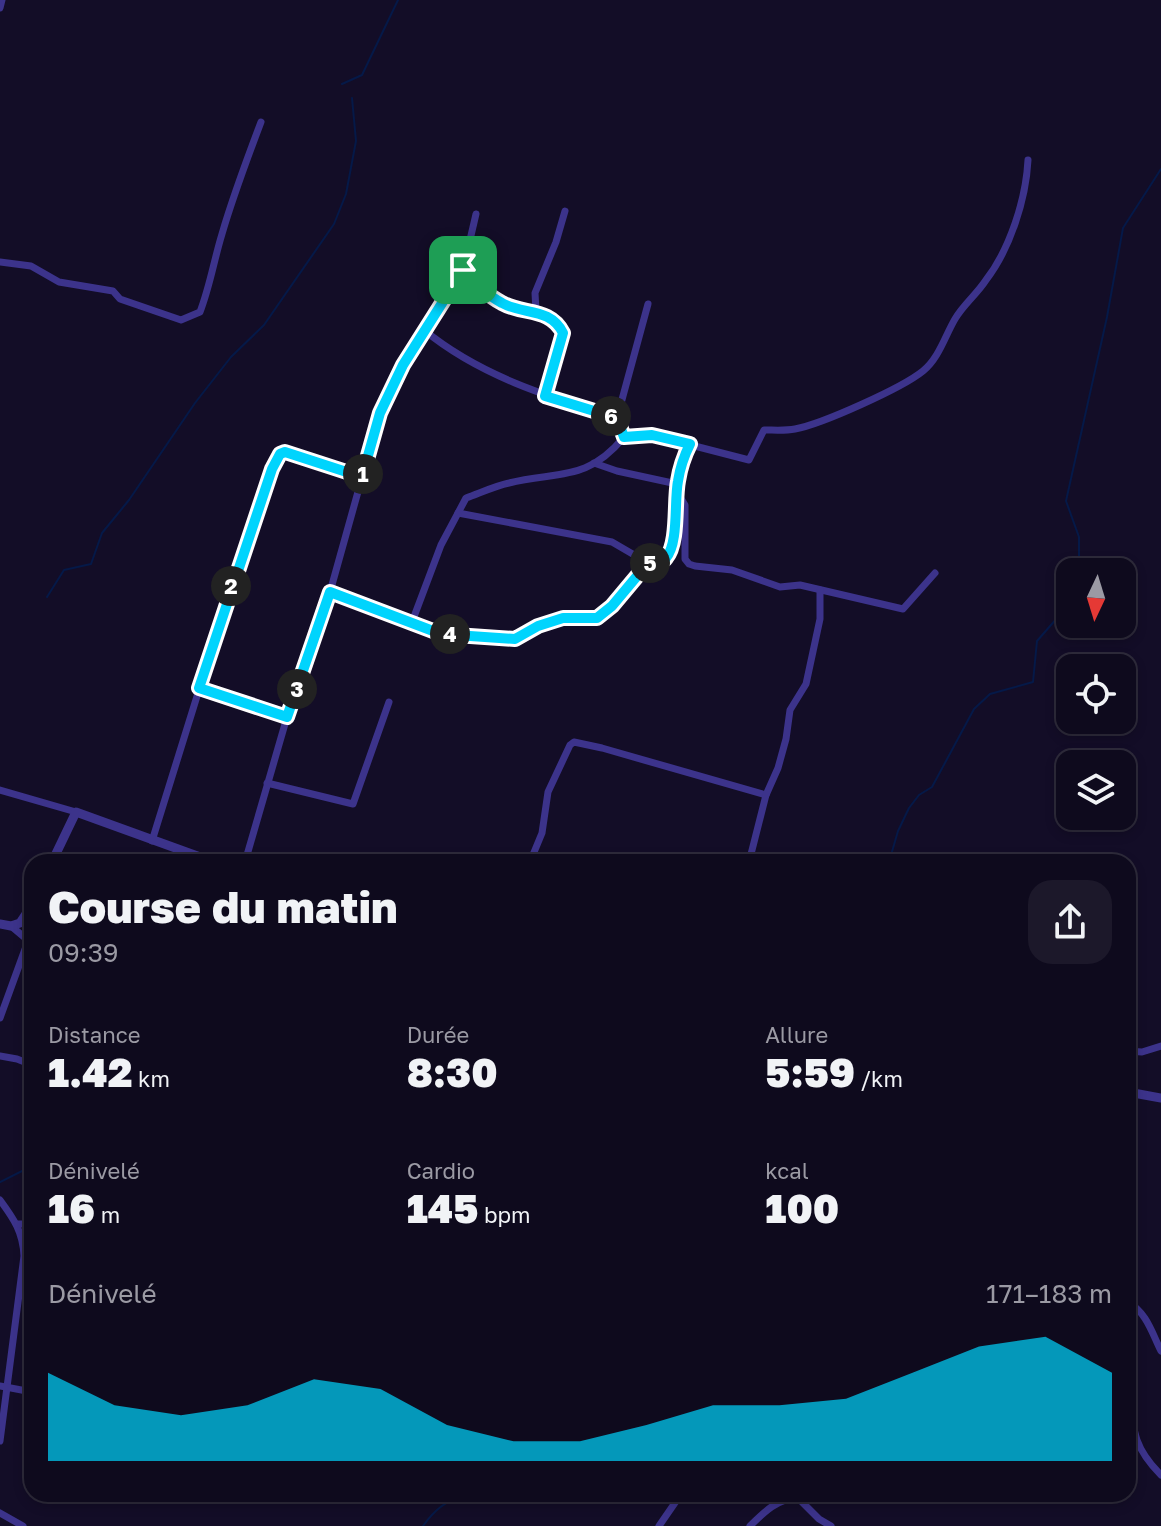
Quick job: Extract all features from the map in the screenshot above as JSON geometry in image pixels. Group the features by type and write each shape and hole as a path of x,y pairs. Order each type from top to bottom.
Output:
{"street":[{"path":"0,8 2,0"},
{"path":"0,262 31,266 59,282 113,291 120,299 181,320 200,312 209,290 221,235 261,122"},
{"path":"412,622 441,545 466,498 509,483 574,474 615,448 624,437 652,435 749,460 764,430 793,430 835,415 926,369 956,317 987,280 1006,249 1027,183 1028,160"},
{"path":"536,311 535,293 565,211"},
{"path":"247,854 287,717 330,592 380,413 403,365 463,270 476,214"},
{"path":"463,270 469,279 501,303 536,311 558,323 563,333 545,396"},
{"path":"458,279 469,279"},
{"path":"624,437 617,418 648,304"},
{"path":"424,330 471,364 545,396 617,418"},
{"path":"458,513 612,542 648,563 660,563 667,558 674,537 677,488 684,455 690,444"},
{"path":"152,841 251,529 280,454 285,452 362,477"},
{"path":"594,463 677,488 685,505 685,559 689,564 732,570 780,587 800,585 903,609 935,573"},
{"path":"330,592 441,634 515,639 538,626 563,618 597,618 612,606 648,563"},
{"path":"751,854 766,795 778,768 790,710 806,684 810,654 820,619 820,590"},
{"path":"199,688 287,717"},
{"path":"267,783 353,804 389,702"},
{"path":"533,854 542,833 548,792 574,742 766,795"},
{"path":"0,790 76,812 190,854"},
{"path":"56,854 76,812"},
{"path":"5,925 20,923 24,917"},
{"path":"5,925 24,938"},
{"path":"0,1018 24,957"},
{"path":"1136,1052 1161,1046"},
{"path":"0,1056 24,1062"},
{"path":"1136,1094 1161,1098"},
{"path":"0,1200 18,1224 24,1256 4,1386 0,1441"},
{"path":"18,1224 24,1224"},
{"path":"1136,1307 1146,1319 1161,1351"},
{"path":"4,1386 24,1390"},
{"path":"1136,1432 1149,1462 1161,1475"},
{"path":"659,1526 676,1502"},
{"path":"750,1526 779,1502"},
{"path":"802,1502 831,1526"},
{"path":"0,1513 23,1526"}],"waterway":[{"path":"342,84 362,75 398,0"},
{"path":"47,597 64,570 91,564 102,533 129,500 195,403 231,357 264,325 334,224 346,194 356,141 352,98"},
{"path":"1079,558 1079,537 1066,501 1107,317 1123,228 1161,169"},
{"path":"891,854 909,808 919,795 932,787 974,709 990,694 1033,682 1037,641 1056,619"},
{"path":"0,1182 24,1170"},
{"path":"423,1526 449,1502"}],"route":[{"path":"463,270 469,279 501,303 536,311 558,323 563,333 545,396 617,418 624,437 652,435 690,444 677,484 674,537 667,558 660,563 648,563 612,606 597,618 563,618 538,626 515,639 441,634 330,592 287,717 199,688 235,574 280,454 285,452 362,477 380,413 403,365 463,270"}]}
